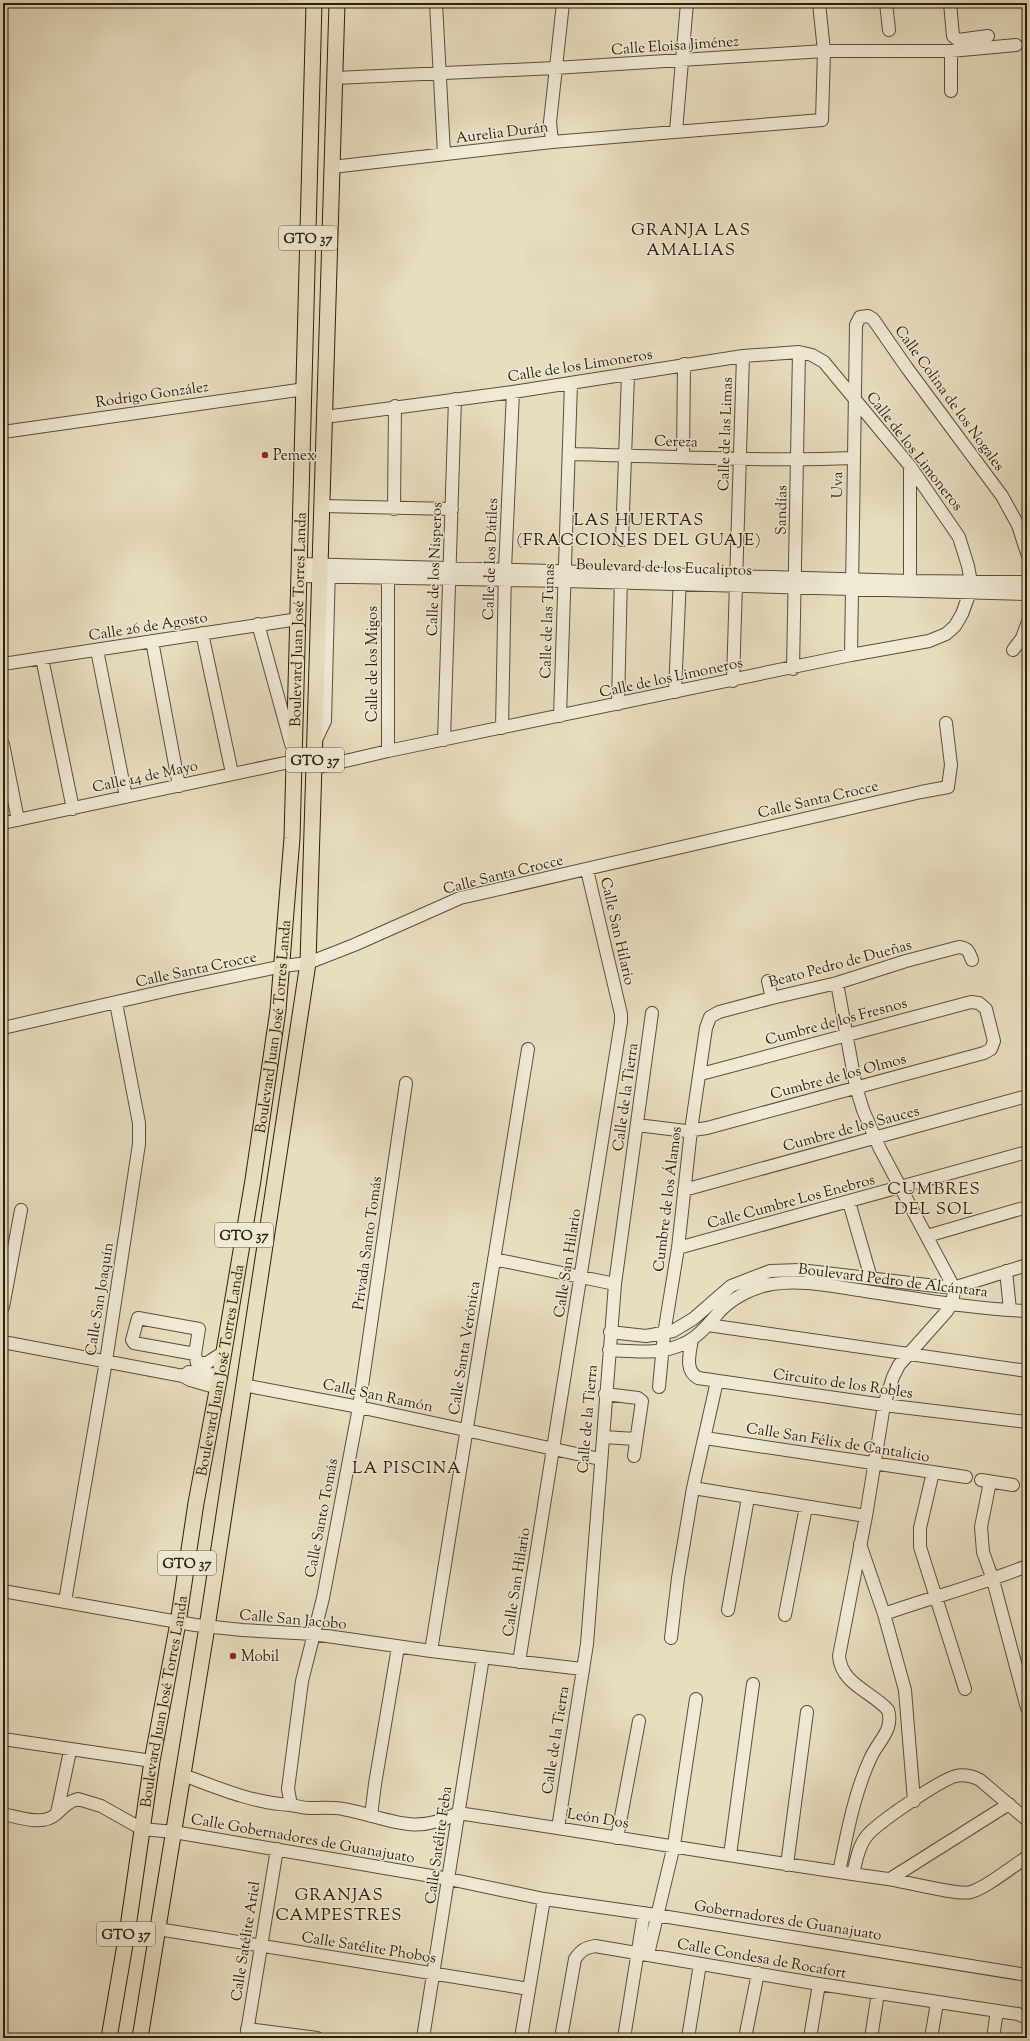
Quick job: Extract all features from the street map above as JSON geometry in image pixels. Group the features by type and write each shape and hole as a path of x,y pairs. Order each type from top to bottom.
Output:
{"main road":[{"name":"Boulevard Juan José Torres Landa","path":"109,2038 128,1927 152,1761 178,1623 196,1503 219,1381 254,1172 283,966 292,838 314,3"},
{"name":"Boulevard Juan José Torres Landa","path":"140,2038 207,1627 308,963 316,740 325,570 323,506 337,3"}],"street":[{"path":"436,3 444,154"},
{"path":"552,142 550,122 563,3"},
{"path":"676,131 687,3"},
{"path":"819,3 824,51"},
{"path":"886,3 888,30"},
{"path":"950,3 953,36 955,38 958,40 988,36"},
{"name":"Calle Eloisa Jiménez","path":"335,78 555,68 824,51 951,51 1016,44"},
{"name":"Aurelia Durán","path":"332,167 552,142 822,120 824,51"},
{"path":"951,51 951,92"},
{"name":"Calle Colina de los Nogales","path":"860,317 868,316 873,320 896,354 1002,496 1018,525 1027,553"},
{"name":"Uva","path":"851,655 854,397 856,325 860,317"},
{"name":"Calle de los Limoneros","path":"315,768 388,751 938,638 955,626 968,602 970,587 965,551 959,537 910,466 824,362 812,355 799,352 743,356 684,364 628,375 513,392 395,406 326,417"},
{"name":"Sandías","path":"793,668 799,352"},
{"name":"Calle de las Limas","path":"733,681 743,356"},
{"path":"682,457 684,364"},
{"path":"622,540 628,375"},
{"name":"Calle de las Tunas","path":"560,716 571,383"},
{"name":"Rodrigo González","path":"3,432 305,389"},
{"name":"Calle de los Dátiles","path":"502,728 505,574 513,392"},
{"name":"Calle de los Nísperos","path":"444,740 455,399"},
{"path":"394,509 395,406"},
{"name":"Cereza","path":"569,454 740,460 854,458"},
{"path":"910,466 910,581"},
{"path":"323,506 394,509 452,509"},
{"name":"Boulevard de los Eucaliptos","path":"299,570 505,574 970,587 1027,582"},
{"name":"Boulevard de los Eucaliptos","path":"325,570 388,577 449,573"},
{"name":"Calle de los Migos","path":"388,577 388,751"},
{"path":"618,704 621,577"},
{"path":"675,692 680,579"},
{"name":"Boulevard de los Eucaliptos","path":"852,584 910,581 1027,594"},
{"name":"Calle 26 de Agosto","path":"3,664 298,619"},
{"path":"258,624 294,758"},
{"path":"1013,650 1022,638 1027,624"},
{"path":"202,633 232,773"},
{"path":"152,641 179,786"},
{"path":"97,650 126,797"},
{"path":"42,658 73,809"},
{"name":"Calle Santa Crocce","path":"3,1028 173,989 283,966 308,963 354,946 423,913 460,898 587,870 906,795 948,787 951,765 946,723"},
{"path":"3,744 18,820"},
{"name":"Calle 14 de Mayo","path":"3,823 179,786 294,758"},
{"name":"Calle San Hilario","path":"519,1662 621,1022 621,1014 587,870"},
{"name":"Beato Pedro de Dueñas","path":"710,1017 719,1012 837,983 906,961 959,948 964,948 969,951 972,960"},
{"path":"768,981 772,998"},
{"path":"837,983 856,1087 875,1139 927,1236 953,1288 954,1295 952,1304 906,1355 893,1377 884,1405 866,1516 840,1644 839,1666 852,1683 888,1710 890,1717 889,1728 874,1751 860,1782 838,1872"},
{"name":"Cumbre de los Fresnos","path":"700,1074 971,1002 979,1002 986,1009 994,1041 991,1049"},
{"name":"Calle San Joaquín","path":"65,1601 106,1361 140,1134 116,1003"},
{"name":"Calle de la Tierra","path":"558,1828 590,1613 610,1332 615,1284 652,1013"},
{"name":"Cumbre de los Álamos","path":"659,1387 664,1334 678,1248 691,1130 706,1028 710,1017"},
{"name":"Calle Santa Verónica","path":"431,1651 468,1430 528,1049"},
{"name":"Cumbre de los Olmos","path":"637,1125 691,1130 707,1128 984,1053 991,1049"},
{"name":"Privada Santo Tomás","path":"359,1407 406,1083"},
{"name":"Cumbre de los Sauces","path":"684,1190 875,1139 1027,1096"},
{"name":"Calle Cumbre Los Enebros","path":"678,1248 901,1188 1027,1152"},
{"path":"849,1202 871,1278"},
{"path":"927,1236 1027,1207"},
{"path":"3,1307 21,1210"},
{"path":"494,1259 615,1284"},
{"name":"Boulevard Pedro de Alcántara","path":"610,1332 646,1336 664,1334 673,1331 693,1319 731,1286 760,1274 790,1269 953,1288 1027,1265"},
{"path":"1006,1272 1010,1310"},
{"name":"Boulevard Pedro de Alcántara","path":"609,1350 662,1351 692,1339 708,1325 722,1309 735,1300 758,1288 785,1282 813,1284 952,1304 1027,1311"},
{"path":"195,1354 134,1343 132,1340 138,1318 199,1329 195,1354 197,1363 207,1363 224,1352"},
{"path":"708,1325 906,1355 1027,1371"},
{"name":"Circuito de los Robles","path":"692,1339 690,1370 693,1375 698,1378 884,1405 1027,1422"},
{"path":"3,1342 183,1376 189,1372 219,1381"},
{"path":"670,1638 693,1488 717,1381"},
{"name":"Calle San Ramón","path":"243,1385 359,1407 600,1459"},
{"path":"605,1394 638,1398 642,1401 634,1456"},
{"name":"Calle Santo Tomás","path":"313,1634 323,1598 359,1407"},
{"path":"603,1437 636,1439"},
{"name":"Calle San Félix de Cantalicio","path":"705,1438 966,1477"},
{"path":"933,1472 920,1537 922,1558 936,1596 964,1689"},
{"path":"1013,1485 985,1481 981,1535 983,1552 1027,1708"},
{"path":"693,1488 866,1516"},
{"path":"728,1610 748,1498"},
{"path":"785,1615 806,1507"},
{"path":"860,1543 884,1614 905,1690 914,1800"},
{"path":"884,1614 936,1596 992,1580 1027,1566"},
{"path":"853,1580 872,1578"},
{"name":"Calle San Jacobo","path":"3,1590 178,1623 207,1627 313,1634 483,1658 582,1668"},
{"path":"291,1805 288,1788 302,1681 313,1634"},
{"path":"371,1816 376,1776 398,1647"},
{"name":"Calle Satélite Feba","path":"423,2038 435,1974 458,1813 483,1658"},
{"path":"730,1855 753,1684"},
{"path":"624,2038 650,1914 674,1845 696,1699"},
{"path":"787,1865 807,1712"},
{"path":"617,1838 639,1721"},
{"path":"889,1728 908,1727"},
{"path":"3,1739 70,1751 152,1761"},
{"path":"57,1813 70,1751"},
{"path":"183,1775 222,1790 270,1804 291,1805 307,1808 341,1808 395,1822 422,1825 437,1823 458,1813"},
{"path":"853,1874 861,1846 869,1832 914,1800 948,1779 963,1775 980,1780 1027,1820"},
{"path":"3,1814 40,1820 50,1818 72,1801 78,1799 86,1800 101,1806 142,1829"},
{"path":"890,1879 1009,1804"},
{"name":"León Dos","path":"458,1813 617,1838 674,1845 787,1865 890,1879 965,1893 971,1892 1027,1857"},
{"name":"Calle Gobernadores de Guanajuato","path":"142,1829 174,1832 449,1879 544,1899"},
{"name":"Calle Satélite Ariel","path":"246,2033 277,1850"},
{"path":"521,2038 544,1899"},
{"name":"Gobernadores de Guanajuato","path":"544,1899 650,1914 1027,1975"},
{"name":"Calle Satélite Phobos","path":"158,1929 529,1989"},
{"name":"Calle Condesa de Rocafort","path":"561,2038 573,1966 579,1952 586,1948 595,1946 819,1984 997,2011 1027,2018"},
{"path":"688,2038 700,1964"},
{"path":"745,2038 758,1973"},
{"path":"810,2038 819,1984"},
{"path":"871,2038 878,1993"},
{"path":"932,2038 937,2003"},
{"path":"993,2038 997,2011"},
{"path":"246,2033 317,2038"}],"place":[{"name":"Pemex","path":"265,455"},
{"name":"Mobil","path":"233,1656"}],"district":[{"name":"GRANJA LAS AMALIAS","path":"691,239"},
{"name":"LAS HUERTAS (FRACCIONES DEL GUAJE)","path":"639,529"},
{"name":"CUMBRES DEL SOL","path":"934,1198"},
{"name":"LA PISCINA","path":"407,1467"},
{"name":"GRANJAS CAMPESTRES","path":"339,1904"}]}
